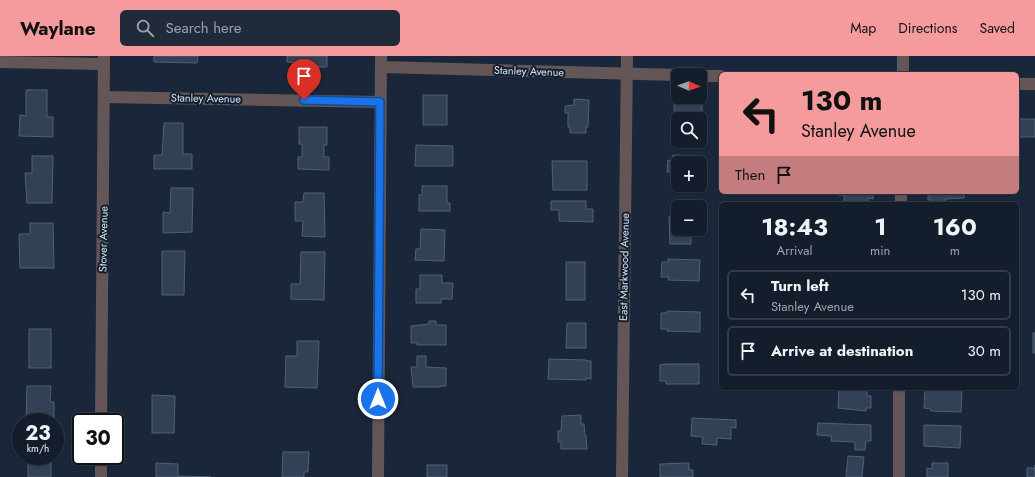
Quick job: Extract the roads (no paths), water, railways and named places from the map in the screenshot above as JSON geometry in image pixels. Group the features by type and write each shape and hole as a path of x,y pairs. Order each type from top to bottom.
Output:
{"street":[{"name":"East Markwood Avenue","path":"622,477 627,56"},
{"path":"902,72 903,56"},
{"path":"0,62 104,60"},
{"name":"Stover Avenue","path":"101,413 104,60"},
{"name":"Stanley Avenue","path":"381,62 671,75"},
{"path":"378,477 381,62"},
{"path":"707,76 719,76"},
{"path":"1019,84 1035,84"},
{"name":"Stanley Avenue","path":"104,96 380,102"},
{"path":"899,477 900,390"},
{"path":"101,465 101,477"}]}
